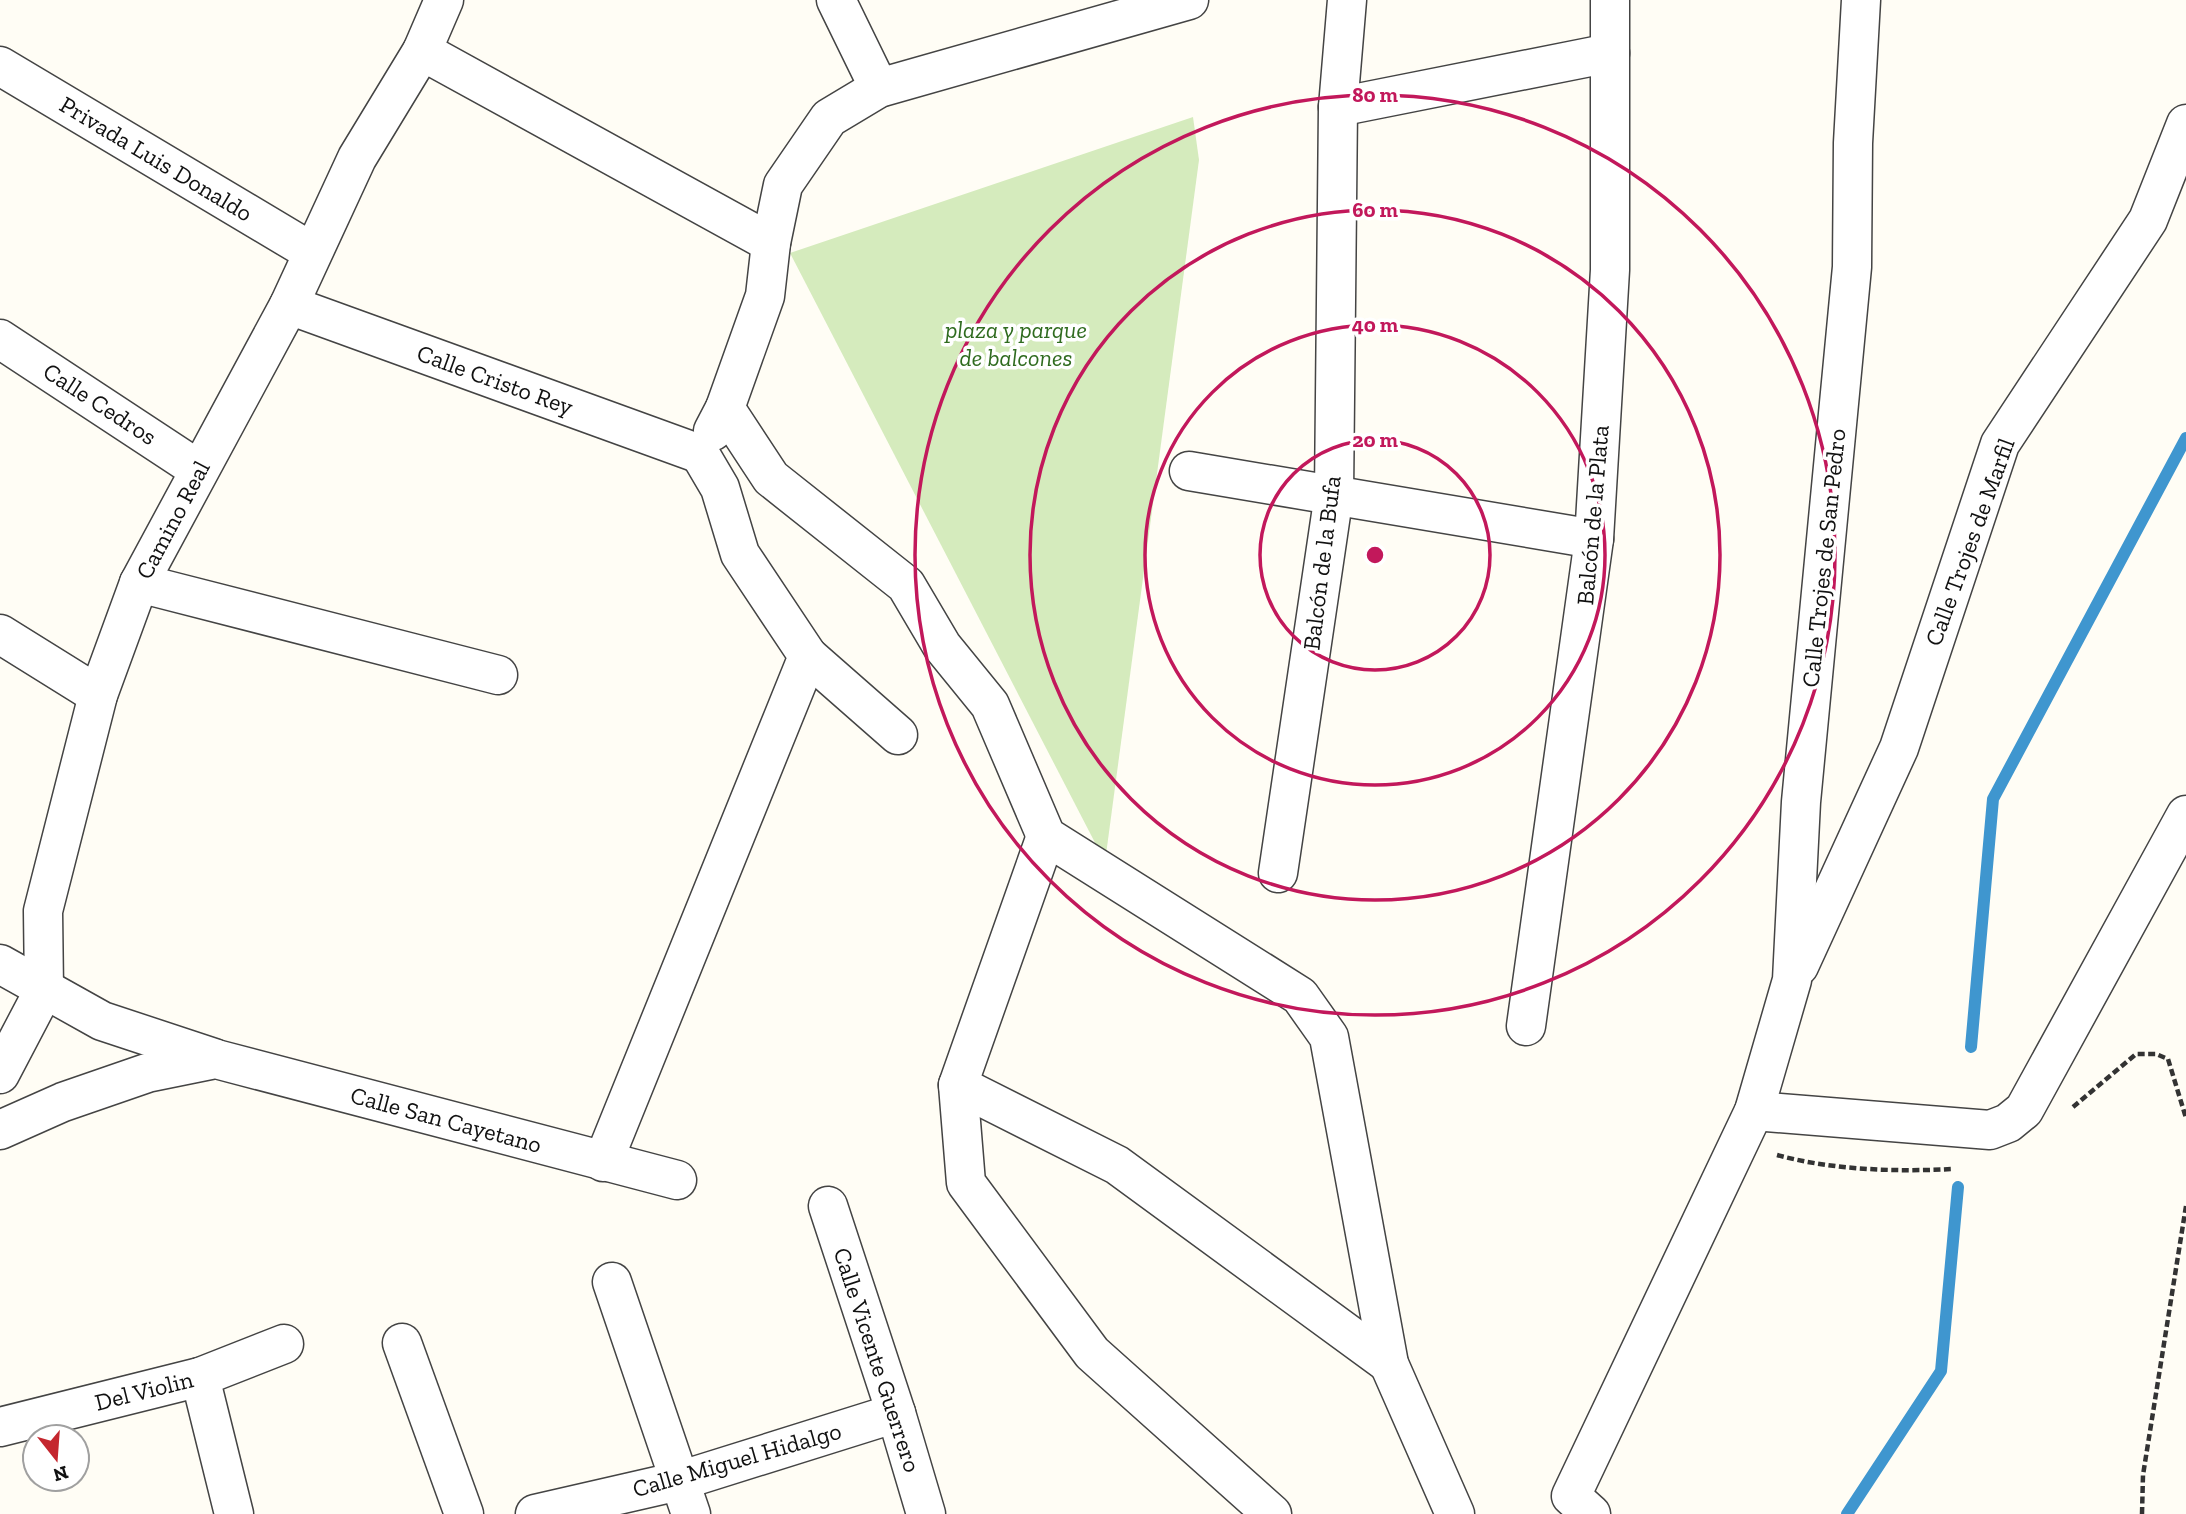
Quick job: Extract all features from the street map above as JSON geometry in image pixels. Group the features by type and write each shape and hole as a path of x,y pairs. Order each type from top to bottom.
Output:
{"street":[{"name":"Camino Real","path":"0,1074 44,990 43,911 98,695 139,583 289,305 357,158 422,51 444,0"},
{"path":"836,0 879,88"},
{"path":"898,735 808,656 740,554 720,488 701,454 725,408 765,296 771,243 783,185 829,118 879,88 1189,0"},
{"name":"Balcón de la Bufa","path":"1278,873 1334,494 1338,107 1347,0"},
{"name":"Balcón de la Plata","path":"1526,1026 1594,539 1611,270 1610,0"},
{"name":"Calle Trojes de San Pedro","path":"1575,1508 1746,1127 1792,980 1801,802 1852,267 1853,143 1861,0"},
{"path":"422,51 771,243"},
{"path":"1338,107 1610,53"},
{"name":"Privada Luis Donaldo","path":"0,66 312,252"},
{"name":"Calle Trojes de Marfil","path":"1792,980 1899,748 2000,444 2148,220 2186,124"},
{"name":"Calle Cristo Rey","path":"289,305 701,454"},
{"name":"Calle Cedros","path":"0,339 200,470"},
{"path":"725,408 771,478 906,585 942,646 990,705 1046,836 1300,996 1329,1037 1389,1364 1455,1514"},
{"path":"1189,471 1594,539"},
{"path":"139,583 498,675"},
{"path":"0,634 98,695"},
{"path":"603,1162 808,656"},
{"path":"1746,1127 1990,1130 2008,1123 2024,1110 2186,815"},
{"path":"1046,836 958,1085 966,1184 1092,1353 1272,1514"},
{"name":"Calle San Cayetano","path":"0,964 102,1021 216,1059 677,1181"},
{"name":"Calle San Cayetano","path":"0,1129 63,1102 147,1073 216,1059"},
{"path":"958,1085 1117,1165 1389,1364"},
{"name":"Calle Vicente Guerrero","path":"828,1206 897,1413 926,1514"},
{"path":"612,1282 685,1497"},
{"path":"402,1343 464,1514"},
{"name":"Del Violin","path":"0,1427 200,1377 284,1344"},
{"path":"200,1377 234,1514"},
{"name":"Calle Miguel Hidalgo","path":"535,1514 685,1497 897,1413"}],"path":[{"path":"2063,1114 2136,1054 2156,1054 2168,1059 2186,1118"},
{"path":"1746,1127 1799,1161 1923,1170"},
{"path":"2142,1514 2143,1475 2186,1206"}],"green space":[{"name":"plaza y parque de balcones","path":"1193,117 1199,160 1105,862 790,253"}],"waterway":[{"path":"1971,1047 1993,799 2186,438"},
{"path":"1847,1514 1941,1371 1958,1187"}]}
